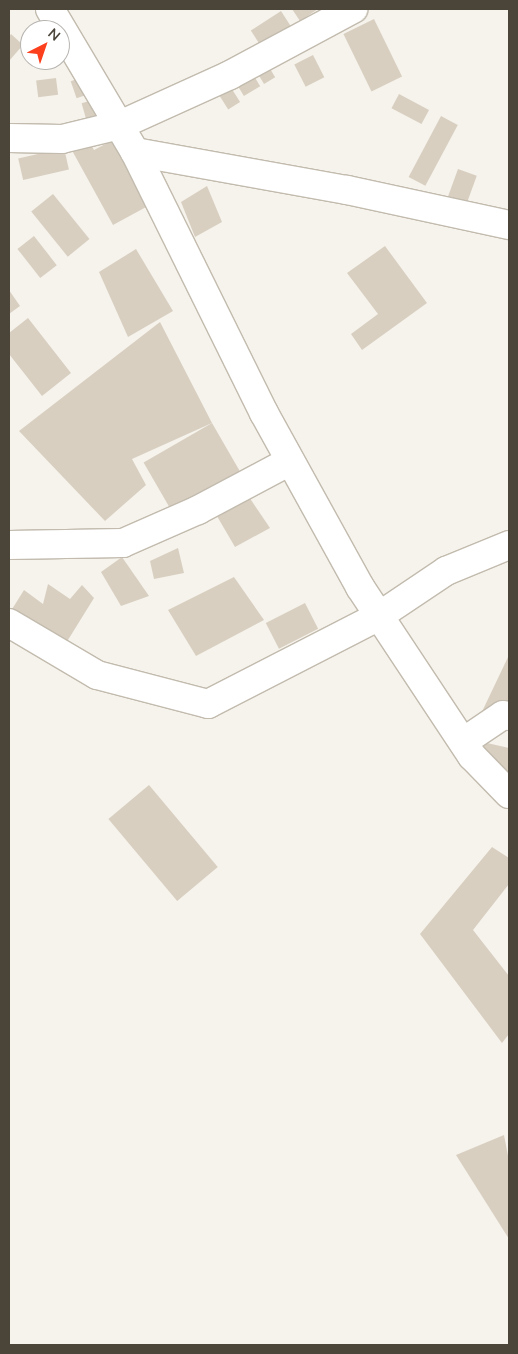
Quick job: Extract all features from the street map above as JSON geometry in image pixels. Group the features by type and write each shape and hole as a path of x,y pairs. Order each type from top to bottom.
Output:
{"street":[{"path":"50,9 135,152 290,461 379,616 463,742 509,794"},
{"path":"10,140 62,138 120,125 230,75 353,9"},
{"path":"135,152 347,190 509,225"},
{"path":"9,544 123,543 198,510 290,461"},
{"path":"9,623 97,675 208,704 379,616 446,572 509,545"},
{"path":"463,742 503,715 509,716"}],"building":[{"path":"292,9 318,9 300,21"},
{"path":"281,11 294,31 264,51 251,31"},
{"path":"374,19 402,77 371,91 343,34"},
{"path":"11,34 20,42 20,48 9,61 9,37"},
{"path":"313,55 324,77 306,87 294,65"},
{"path":"269,67 275,77 264,84 258,74"},
{"path":"254,76 260,86 244,96 238,86"},
{"path":"83,77 89,94 77,98 71,81"},
{"path":"56,78 58,95 38,97 36,80"},
{"path":"230,86 240,102 228,110 218,93"},
{"path":"399,94 429,110 422,124 391,108"},
{"path":"96,99 101,117 87,121 82,103"},
{"path":"441,116 458,125 425,186 409,177"},
{"path":"86,135 94,150 113,140 148,206 113,225 69,145"},
{"path":"64,148 69,169 23,180 18,159"},
{"path":"458,169 477,176 465,208 446,201"},
{"path":"207,186 222,222 195,237 181,202"},
{"path":"53,194 90,239 68,257 31,212"},
{"path":"34,236 57,265 40,278 17,249"},
{"path":"385,246 427,303 362,350 351,334 378,314 347,273"},
{"path":"136,249 173,311 128,337 99,272"},
{"path":"9,290 20,306 9,314"},
{"path":"28,318 71,373 42,396 9,354 9,333"},
{"path":"160,322 212,423 132,459 146,485 105,521 19,431"},
{"path":"212,423 241,473 173,513 144,462"},
{"path":"249,497 270,528 235,547 214,511"},
{"path":"178,548 184,573 154,579 150,561"},
{"path":"122,557 149,596 121,606 101,572"},
{"path":"234,577 264,620 196,656 168,610"},
{"path":"48,584 70,599 82,585 94,598 63,648 9,614 24,590 43,604"},
{"path":"305,603 318,629 279,649 266,623"},
{"path":"509,655 509,721 479,718"},
{"path":"487,743 509,748 509,787 477,753"},
{"path":"149,785 218,867 177,901 108,819"},
{"path":"492,847 509,858 509,884 473,930 509,976 509,1034 502,1043 420,934"},
{"path":"504,1135 509,1161 509,1239 456,1155"}]}
